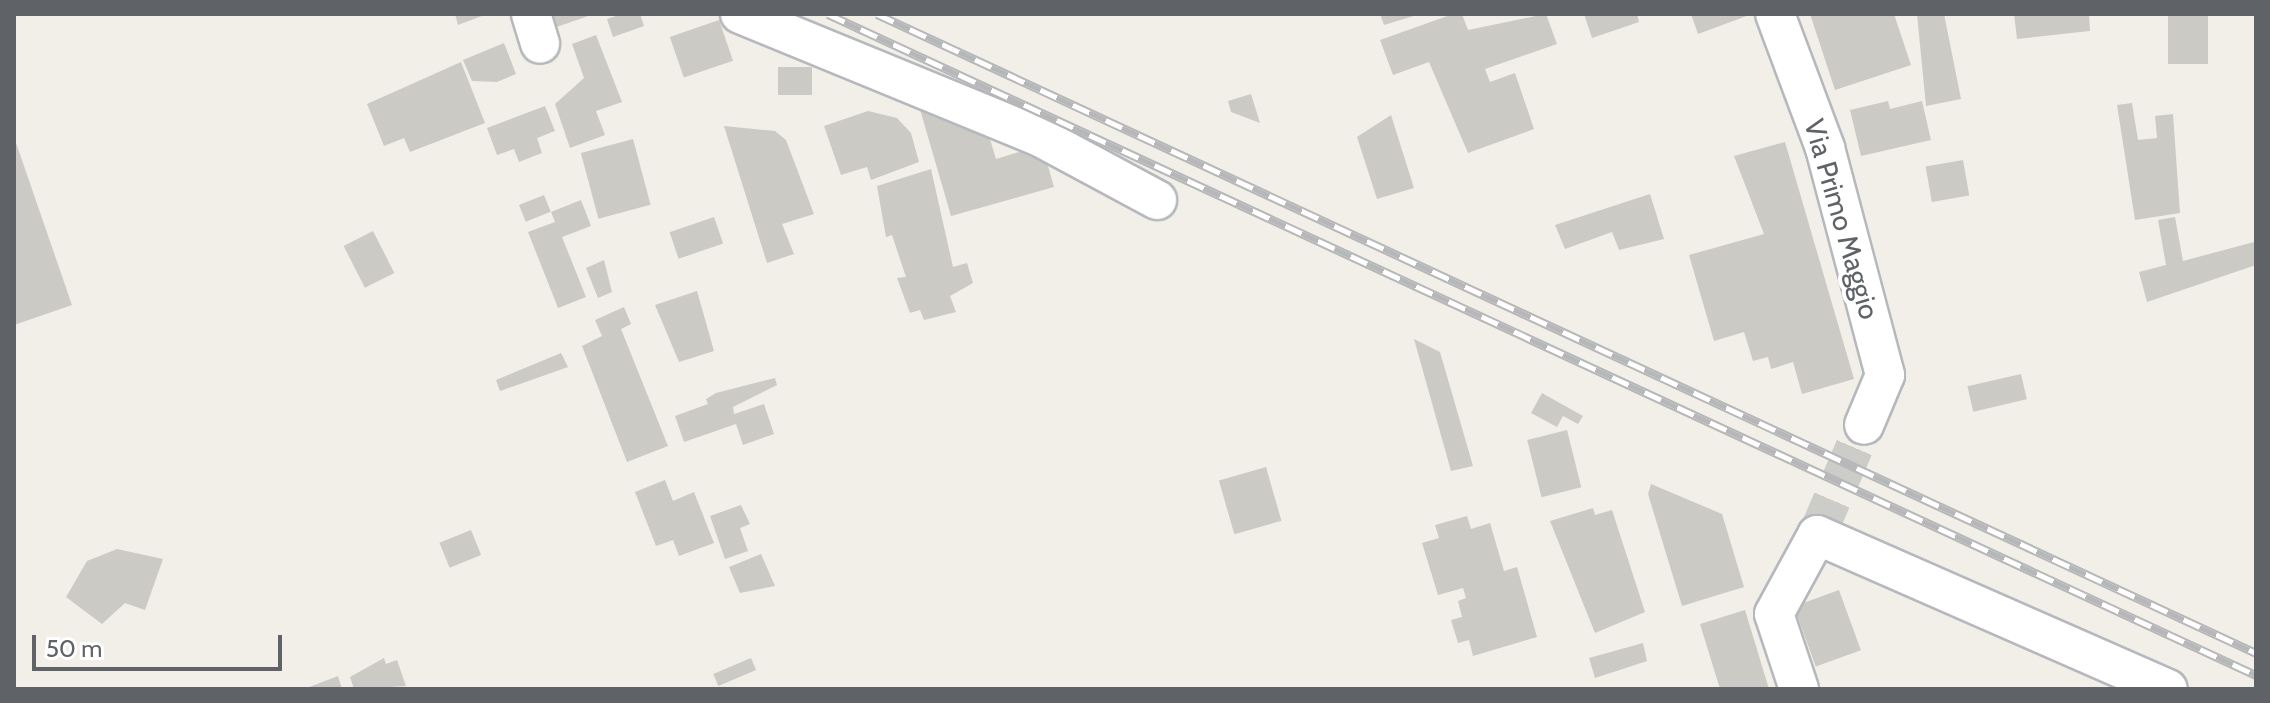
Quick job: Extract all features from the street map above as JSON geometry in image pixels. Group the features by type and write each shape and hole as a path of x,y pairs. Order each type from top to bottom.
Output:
{"street":[{"path":"740,14 1040,137 1157,200"},
{"name":"Via Primo Maggio","path":"1775,14 1825,148 1885,375 1864,425"},
{"path":"1799,689 1774,614 1817,535 2168,689"}],"building":[{"path":"455,14 487,14 458,25"},
{"path":"542,14 594,14 548,30"},
{"path":"622,14 640,14 644,26 613,37 607,19"},
{"path":"1380,14 1417,14 1417,15 1384,25"},
{"path":"1453,14 1462,14 1468,30 1546,14 1557,44 1485,69 1490,82 1515,73 1534,129 1468,153 1429,62 1393,75 1380,40"},
{"path":"1584,14 1637,14 1639,22 1592,38"},
{"path":"1691,14 1752,14 1698,34"},
{"path":"1810,14 1894,14 1911,65 1835,90"},
{"path":"1917,14 1944,14 1961,99 1926,106"},
{"path":"2014,14 2089,14 2090,31 2017,39"},
{"path":"2168,14 2208,14 2208,64 2168,64"},
{"path":"719,20 733,61 684,78 670,37"},
{"path":"596,35 622,102 596,111 605,135 570,148 555,104 584,78 572,44"},
{"path":"504,43 516,74 497,82 472,81 463,60"},
{"path":"461,62 485,123 410,152 404,138 384,146 367,104"},
{"path":"778,67 812,67 812,95 778,95"},
{"path":"1251,94 1260,123 1231,112 1228,101"},
{"path":"1888,101 1890,109 1922,101 1931,140 1861,156 1850,110"},
{"path":"2132,103 2138,140 2157,138 2155,116 2173,114 2180,213 2135,220 2117,105"},
{"path":"545,106 555,131 537,138 542,153 519,162 514,149 497,155 487,128"},
{"path":"919,106 989,136 996,159 1042,145 1054,187 951,216"},
{"path":"868,111 897,118 911,133 919,162 871,180 867,167 841,175 824,126"},
{"path":"1391,115 1414,188 1377,199 1357,137"},
{"path":"724,126 775,131 786,140 814,214 782,224 794,254 767,263"},
{"path":"14,137 72,305 14,325"},
{"path":"633,139 651,205 598,219 581,153"},
{"path":"1785,142 1854,379 1802,394 1793,362 1771,369 1768,357 1753,361 1744,332 1714,341 1689,255 1764,234 1734,156"},
{"path":"1963,160 1969,195 1932,202 1926,167"},
{"path":"931,169 953,267 967,263 973,283 950,296 956,312 924,320 920,310 910,313 897,278 906,277 892,235 886,237 877,186"},
{"path":"1650,194 1664,239 1619,250 1612,232 1565,249 1555,225"},
{"path":"544,195 551,212 526,222 519,205"},
{"path":"581,200 591,226 562,237 586,297 558,308 528,232 555,222 551,212"},
{"path":"714,217 723,243 679,259 670,232"},
{"path":"2175,217 2183,261 2254,242 2256,265 2147,302 2139,272 2166,265 2158,220"},
{"path":"373,231 394,273 365,288 344,246"},
{"path":"604,260 612,292 598,298 586,268"},
{"path":"697,291 714,351 679,362 655,305"},
{"path":"624,307 631,324 621,329 668,446 627,462 582,346 602,336 595,320"},
{"path":"1414,339 1440,352 1473,466 1451,471"},
{"path":"561,353 568,367 500,391 496,380"},
{"path":"2021,374 2027,399 1973,412 1967,386"},
{"path":"775,378 777,385 733,407 734,414 764,404 774,434 743,445 736,424 684,442 675,416 708,404 706,399 716,393"},
{"path":"1542,393 1583,416 1578,424 1563,416 1557,427 1531,413"},
{"path":"1567,430 1581,487 1541,497 1527,440"},
{"path":"1266,467 1281,521 1234,534 1219,481"},
{"path":"665,480 673,501 694,492 714,543 679,556 673,540 656,546 635,492"},
{"path":"1651,484 1722,514 1744,587 1682,606 1648,494"},
{"path":"741,505 750,524 740,528 748,551 725,559 710,516"},
{"path":"1593,508 1595,515 1612,510 1645,612 1595,633 1550,521"},
{"path":"1467,516 1471,529 1490,523 1504,571 1517,567 1537,637 1473,656 1469,640 1458,643 1451,620 1462,617 1458,601 1466,598 1463,588 1438,595 1422,543 1439,538 1435,525"},
{"path":"471,530 481,555 450,568 439,543"},
{"path":"117,549 163,559 145,610 125,603 102,624 66,597 87,561"},
{"path":"761,554 775,586 740,593 729,567"},
{"path":"1839,590 1861,650 1816,667 1794,606"},
{"path":"1745,610 1769,689 1720,689 1700,624"},
{"path":"1643,643 1647,661 1595,678 1589,658"},
{"path":"384,658 386,664 397,660 406,686 354,689 350,677"},
{"path":"751,658 756,670 718,686 713,674"},
{"path":"338,676 342,689 309,689 309,687"}],"tunnel":[{"path":"1817,535 1864,425"}],"railway":[{"path":"828,14 2256,675"},
{"path":"877,14 2256,653"}]}
